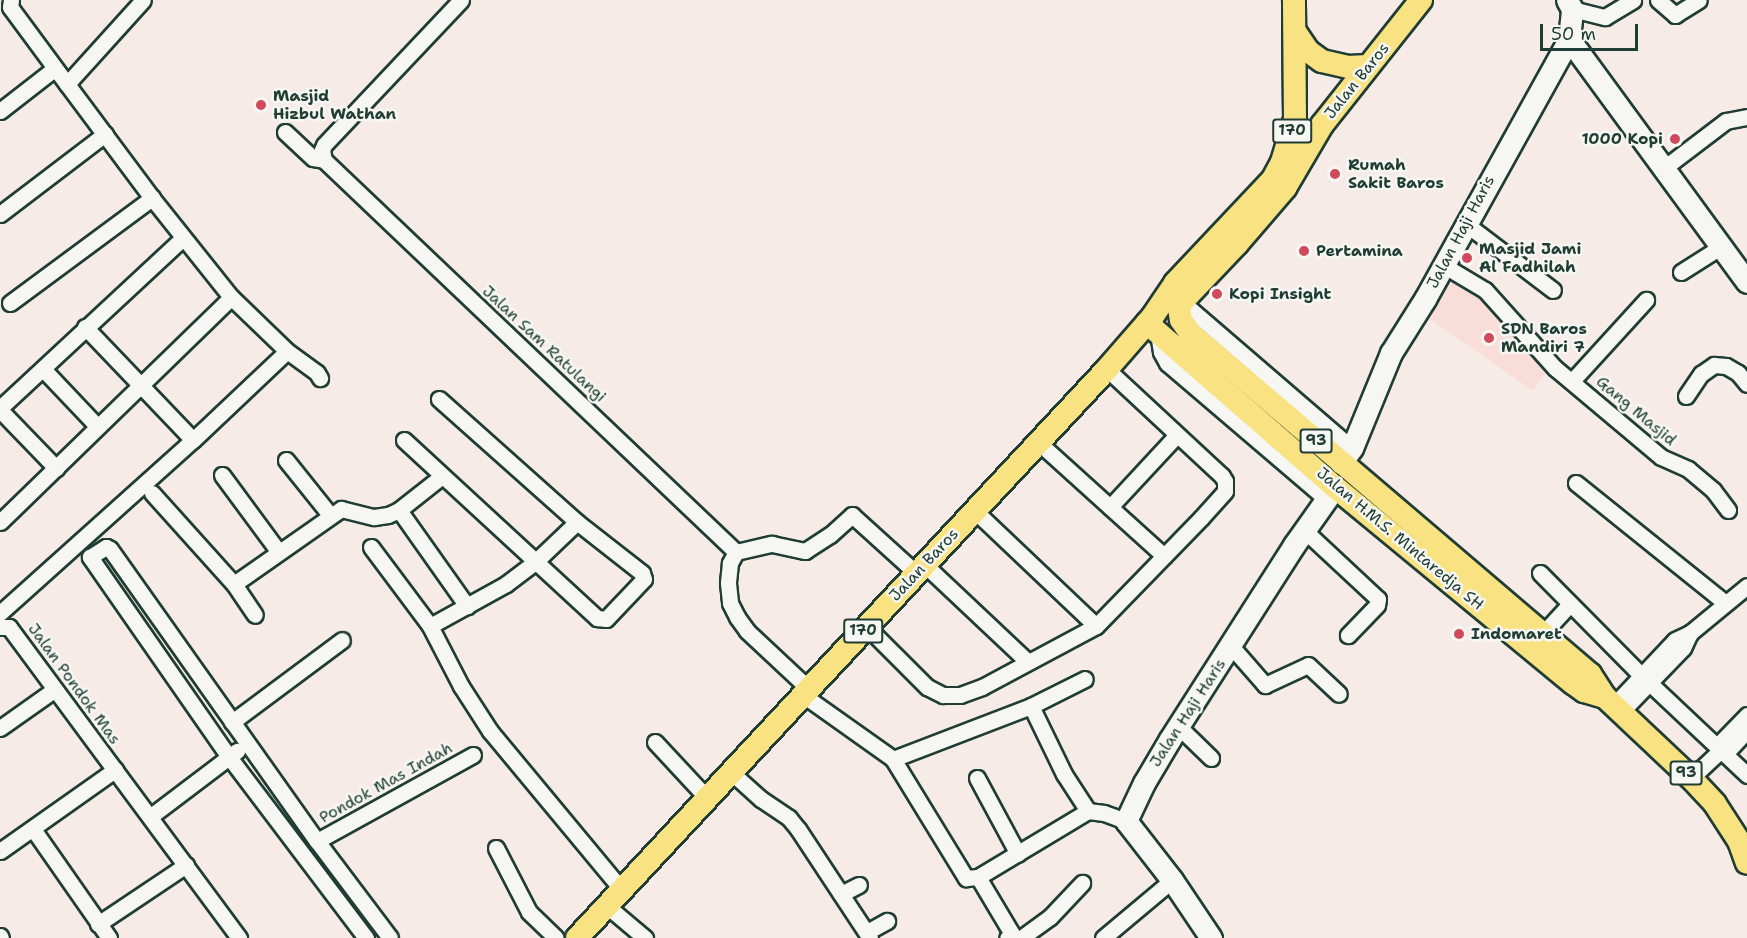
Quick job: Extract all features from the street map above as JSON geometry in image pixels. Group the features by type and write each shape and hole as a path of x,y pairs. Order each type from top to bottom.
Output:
{"main road":[{"path":"1294,0 1296,33 1308,51 1322,61 1348,68 1368,66"},
{"name":"Jalan Baros","path":"1182,302 1238,244 1285,188 1322,125 1421,0"},
{"name":"170","path":"1153,328 1175,283 1273,179 1282,162 1295,119 1296,33"},
{"path":"1295,119 1306,129 1322,125"},
{"name":"Jalan H.M.S. Mintaredja SH","path":"1182,302 1179,314 1184,327 1212,352 1346,455 1536,640 1579,687 1614,705 1691,778 1714,804 1739,841 1747,863"},
{"path":"1153,328 1160,323 1172,329 1189,344 1212,352"},
{"name":"Jalan Baros","path":"577,938 732,774 1038,442 1107,369 1153,328"},
{"name":"Jalan H.M.S. Mintaredja SH","path":"1153,328 1331,493 1536,640"}],"street":[{"path":"67,84 143,0"},
{"path":"324,160 322,150 324,145 461,0"},
{"path":"1569,2 1605,17 1633,0"},
{"path":"1658,0 1675,15 1699,0"},
{"name":"Jalan Haji Haris","path":"1346,455 1391,353 1443,265 1569,39 1569,2"},
{"path":"7,7 152,198 231,297 287,351 317,373 320,378"},
{"path":"1569,39 1746,277"},
{"path":"0,111 54,69"},
{"path":"1664,168 1726,121 1747,117"},
{"name":"Jalan Sam Ratulangi","path":"285,132 313,158 324,160 736,552"},
{"path":"0,214 105,134"},
{"path":"10,303 152,198"},
{"path":"1466,224 1552,290"},
{"path":"56,468 0,409 85,327 183,238"},
{"path":"1681,272 1722,246"},
{"name":"Gang Masjid","path":"1443,265 1485,290 1507,312 1535,349 1661,457 1688,469 1713,490 1728,510"},
{"path":"0,521 231,297"},
{"path":"1572,381 1646,300"},
{"path":"1182,302 1346,455"},
{"path":"85,327 193,440"},
{"path":"0,613 193,440 287,351"},
{"path":"1686,396 1701,374 1714,365 1726,366 1738,373 1747,384"},
{"path":"43,369 98,426"},
{"path":"867,627 927,687 943,695 960,695 982,687 1096,626 1201,518 1225,487 1222,476 1107,369"},
{"path":"404,440 441,477 597,618 606,619 644,579 644,575 577,522 439,399"},
{"path":"1110,507 1177,435"},
{"path":"1038,442 1164,556"},
{"path":"286,460 330,515"},
{"path":"222,475 278,551"},
{"path":"234,584 341,509 374,517 388,515 399,510 441,477"},
{"path":"1576,483 1725,603"},
{"path":"152,493 234,584 255,615"},
{"name":"Jalan Haji Haris","path":"1126,821 1144,783 1178,726 1304,530 1331,493"},
{"path":"399,510 467,606"},
{"path":"975,511 1096,626"},
{"path":"1027,661 921,569 852,514 830,535 804,551 772,544 742,549 736,552 730,563 728,583 730,603 747,631 806,692 893,759 962,875 966,878 978,877 1088,811 1104,813 1126,821 1172,880 1211,938"},
{"path":"430,626 506,584 535,562 577,522"},
{"path":"1304,530 1378,599 1377,605 1348,635"},
{"path":"366,938 229,757 90,558 106,547 110,549 247,744 390,938"},
{"path":"371,547 397,585 410,597 430,626 461,686 490,731 645,938"},
{"path":"1540,573 1646,679 1747,775"},
{"path":"1614,705 1683,648 1690,633 1747,586"},
{"path":"1536,640 1570,604"},
{"name":"Jalan Pondok Mas","path":"0,627 9,627 239,938"},
{"path":"232,722 342,640"},
{"path":"1231,646 1265,686 1308,665 1339,694"},
{"path":"893,759 1031,706 1085,679"},
{"path":"0,728 55,689"},
{"path":"1031,706 1065,774 1088,811"},
{"path":"1721,750 1747,715"},
{"path":"1178,726 1211,758"},
{"path":"1691,778 1747,730"},
{"path":"656,742 708,799"},
{"path":"151,816 247,744"},
{"name":"Pondok Mas Indah","path":"317,841 474,756"},
{"path":"0,851 115,770"},
{"path":"732,774 761,799 789,818 869,935 887,921"},
{"path":"977,778 1018,854"},
{"path":"33,829 109,938"},
{"path":"496,848 529,912 556,938"},
{"path":"98,924 186,865"},
{"path":"978,877 1014,937 1050,917 1082,883"},
{"path":"1103,938 1172,880"},
{"path":"842,894 859,885"}],"shaded area":[{"name":"SDN Baros Mandiri 7","path":"1450,271 1484,292 1549,368 1533,391 1424,315"}],"place":[{"name":"Masjid Hizbul Wathan","path":"261,105"},
{"name":"1000 Kopi","path":"1675,139"},
{"name":"Rumah Sakit Baros","path":"1335,174"},
{"name":"Pertamina","path":"1304,251"},
{"name":"Masjid Jami Al Fadhilah","path":"1467,258"},
{"name":"Kopi Insight","path":"1217,294"},
{"name":"SDN Baros Mandiri 7","path":"1489,338"},
{"name":"Indomaret","path":"1459,634"}]}
